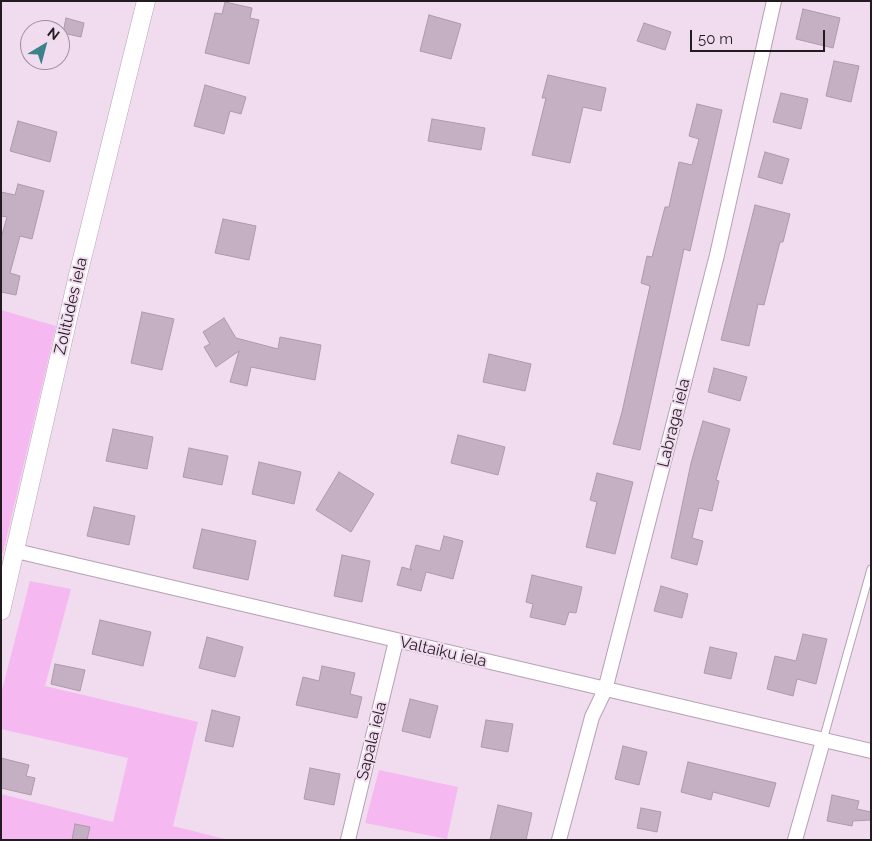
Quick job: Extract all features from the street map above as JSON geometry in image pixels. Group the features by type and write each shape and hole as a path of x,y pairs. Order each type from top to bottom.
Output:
{"street":[{"name":"Zolitūdes iela","path":"1,611 5,577 16,551 78,275 146,1"},
{"name":"Labraga iela","path":"559,840 592,717 605,690 716,255 774,1"},
{"name":"Valtaiķu iela","path":"16,551 396,642 871,752"},
{"name":"Sapala iela","path":"348,840 396,642"},
{"path":"795,840 823,740"}],"lane":[{"path":"823,740 871,569"}],"shaded area":[{"path":"1,310 56,326 3,553 1,552"},
{"path":"30,581 71,589 45,686 198,722 173,826 229,840 1,840 1,794 113,822 128,758 1,729 1,694"},
{"path":"379,770 458,787 447,839 365,823"}],"building":[{"path":"225,2 252,8 250,18 259,20 249,64 205,53 215,13 222,14"},
{"path":"803,9 840,18 833,48 796,39"},
{"path":"429,15 461,24 451,59 420,51"},
{"path":"66,18 84,23 81,37 70,35 70,20 66,20"},
{"path":"644,23 671,32 665,50 637,41"},
{"path":"834,61 859,66 851,102 826,96"},
{"path":"548,75 606,88 601,111 583,107 570,163 532,155 546,98 542,98"},
{"path":"205,85 246,97 241,114 230,111 224,134 194,126"},
{"path":"781,93 808,99 801,129 773,122"},
{"path":"697,104 722,110 690,251 684,249 640,450 613,444 650,286 641,283 647,256 652,257 665,207 669,207 679,162 692,165 699,139 689,136"},
{"path":"432,119 485,128 481,150 428,141"},
{"path":"18,121 57,132 50,162 10,151"},
{"path":"765,152 789,159 782,184 758,177"},
{"path":"18,184 44,191 32,239 20,236 10,273 20,276 16,295 1,292 1,238 7,217 1,216 1,192 15,195"},
{"path":"755,205 790,214 783,242 780,242 764,305 758,304 749,346 721,340"},
{"path":"223,219 256,226 249,260 215,253"},
{"path":"142,312 174,319 162,370 131,363"},
{"path":"224,318 236,338 278,349 280,337 321,345 315,380 251,367 247,386 230,382 239,351 216,367 204,347 210,344 203,332"},
{"path":"489,354 531,364 525,391 483,382"},
{"path":"714,368 747,377 740,401 708,392"},
{"path":"703,421 730,429 716,480 719,481 712,511 699,508 692,538 703,541 697,565 671,558 691,463"},
{"path":"113,429 153,437 147,469 106,461"},
{"path":"458,435 505,447 498,475 451,463"},
{"path":"189,448 228,456 222,485 183,477"},
{"path":"259,462 301,472 294,504 252,494"},
{"path":"339,472 374,494 351,532 316,510"},
{"path":"597,473 633,482 615,554 586,547 597,502 590,500"},
{"path":"94,507 135,516 129,545 87,536"},
{"path":"202,529 256,541 248,580 193,568"},
{"path":"444,536 463,541 453,579 426,572 421,591 397,585 402,567 412,570 410,568 416,545 440,551"},
{"path":"342,555 370,561 362,602 334,596"},
{"path":"532,575 582,587 576,613 569,612 565,625 530,617 533,604 526,602"},
{"path":"661,586 688,594 682,618 654,611"},
{"path":"100,620 151,632 143,666 92,654"},
{"path":"803,634 827,639 816,684 797,679 793,696 767,689 775,656 796,661"},
{"path":"207,637 243,647 235,677 199,668"},
{"path":"710,647 737,653 731,679 704,673"},
{"path":"55,664 85,670 80,691 51,684"},
{"path":"322,666 355,673 350,694 362,697 357,718 296,705 303,677 319,681"},
{"path":"410,699 438,706 430,738 402,731"},
{"path":"212,710 240,717 233,747 205,741"},
{"path":"486,720 513,724 508,752 481,747"},
{"path":"623,746 647,752 639,785 615,779"},
{"path":"1,758 29,765 26,776 35,778 31,795 1,788"},
{"path":"688,762 776,783 769,807 713,792 711,800 681,792"},
{"path":"310,768 340,774 334,805 304,799"},
{"path":"832,795 859,801 857,809 871,812 871,820 853,821 852,826 827,821"},
{"path":"498,805 532,813 526,840 490,840"},
{"path":"641,808 661,812 657,832 637,828"},
{"path":"75,824 90,827 87,840 72,840"}]}
